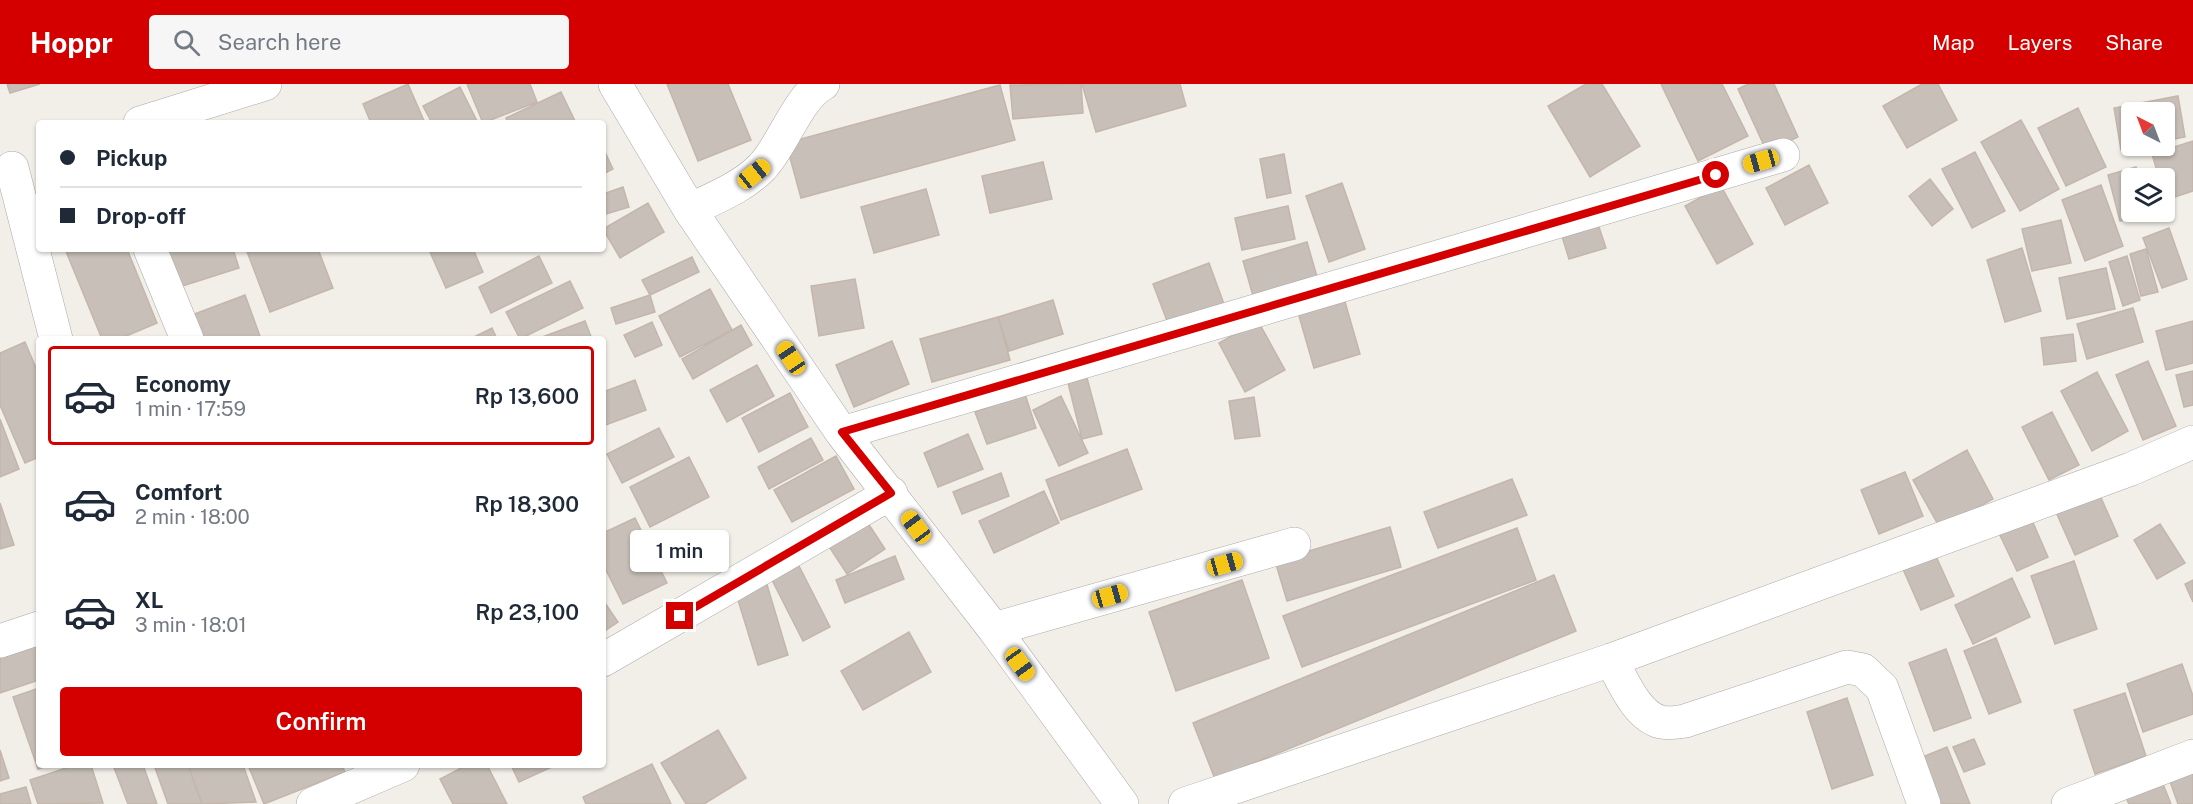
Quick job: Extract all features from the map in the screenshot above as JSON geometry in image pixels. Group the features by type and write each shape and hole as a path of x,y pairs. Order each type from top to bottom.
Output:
{"street":[{"path":"150,120 265,84"},
{"path":"615,84 690,210 842,432 994,629 1122,804"},
{"path":"690,210 744,182 764,166 796,114 823,84"},
{"path":"842,432 1783,155"},
{"path":"17,166 36,250"},
{"path":"36,252 55,336"},
{"path":"151,252 186,336"},
{"path":"1185,804 1611,660 2131,469 2193,442"},
{"path":"606,658 891,493"},
{"path":"994,629 1294,544"},
{"path":"0,641 36,629"},
{"path":"1611,660 1634,700 1648,716 1663,723 1686,721 1847,667 1863,670 1882,688 1924,804"},
{"path":"2068,804 2193,756"},
{"path":"313,804 396,768"}],"building":[{"path":"7,84 40,84 10,93"},
{"path":"408,84 424,120 370,120 363,104"},
{"path":"467,84 530,84 537,102 491,120 482,120"},
{"path":"667,84 728,84 751,140 698,161"},
{"path":"1081,84 1083,113 1013,119 1010,85"},
{"path":"1082,84 1180,84 1186,106 1096,132"},
{"path":"1586,84 1602,84 1640,146 1590,177 1548,106"},
{"path":"1661,84 1722,84 1748,136 1698,161"},
{"path":"1748,84 1774,84 1798,137 1767,152 1738,89"},
{"path":"1922,84 1938,84 1957,120 1907,148 1883,106"},
{"path":"1000,85 1015,140 801,198 786,143"},
{"path":"460,87 476,120 430,120 423,106"},
{"path":"561,92 575,120 507,120 506,118"},
{"path":"2178,96 2185,137 2175,139 2175,102 2146,102"},
{"path":"2121,107 2121,150 2114,108"},
{"path":"2078,108 2106,167 2066,186 2038,128"},
{"path":"2021,120 2059,189 2020,211 1981,142"},
{"path":"2193,141 2193,191 2175,197 2175,168 2156,168 2153,156 2175,156 2175,147"},
{"path":"1975,152 2005,211 1972,228 1942,169"},
{"path":"606,154 613,169 606,172"},
{"path":"1284,154 1291,193 1267,198 1260,159"},
{"path":"1043,162 1052,199 990,213 982,176"},
{"path":"1809,165 1828,203 1785,225 1766,188"},
{"path":"2121,171 2121,221 2120,221 2108,175"},
{"path":"1930,179 1953,209 1932,226 1909,196"},
{"path":"1342,183 1365,249 1329,262 1306,196"},
{"path":"2101,185 2123,246 2085,261 2062,200"},
{"path":"1721,186 1753,244 1717,264 1685,206"},
{"path":"623,187 629,207 606,214 606,193"},
{"path":"926,189 939,235 874,253 861,207"},
{"path":"648,203 664,232 620,258 606,234 606,227"},
{"path":"1288,206 1295,239 1242,250 1235,218"},
{"path":"1596,218 1606,248 1569,259 1560,230"},
{"path":"2061,220 2071,263 2032,271 2022,229"},
{"path":"2169,228 2187,279 2162,288 2143,238"},
{"path":"1307,242 1320,287 1256,306 1243,261"},
{"path":"2022,248 2041,311 2005,322 1987,260"},
{"path":"2146,249 2158,292 2141,296 2130,254"},
{"path":"66,252 128,252 157,323 126,336 101,336"},
{"path":"161,252 234,252 239,268 173,289"},
{"path":"247,252 319,252 333,288 270,312"},
{"path":"430,252 474,252 483,272 446,288"},
{"path":"539,256 552,283 491,313 479,287"},
{"path":"2127,256 2140,300 2123,306 2109,262"},
{"path":"692,257 699,272 650,295 642,280"},
{"path":"1209,263 1224,304 1169,326 1153,284"},
{"path":"2106,268 2115,309 2067,319 2059,278"},
{"path":"855,279 864,328 819,336 811,286"},
{"path":"570,281 583,308 526,336 518,336 506,312"},
{"path":"710,289 732,330 680,357 659,316"},
{"path":"245,295 260,336 190,336 184,318"},
{"path":"650,295 655,312 616,324 611,308"},
{"path":"1343,295 1360,354 1314,368 1297,309"},
{"path":"1053,300 1063,334 1009,351 998,317"},
{"path":"2133,308 2143,342 2087,359 2077,324"},
{"path":"998,317 1010,360 932,382 920,339"},
{"path":"585,321 591,336 545,336"},
{"path":"1258,321 1285,370 1245,392 1219,343"},
{"path":"2193,321 2193,363 2166,370 2156,331"},
{"path":"652,322 662,345 635,357 624,335"},
{"path":"741,325 752,345 693,379 682,359"},
{"path":"492,328 496,336 476,336"},
{"path":"2073,334 2076,361 2044,365 2041,338"},
{"path":"892,341 909,384 854,407 836,365"},
{"path":"25,342 36,368 36,458 25,463 0,405 0,353"},
{"path":"2148,361 2176,426 2143,440 2116,375"},
{"path":"757,365 774,396 727,422 710,390"},
{"path":"2193,371 2193,405 2184,407 2176,375"},
{"path":"2097,372 2128,431 2092,451 2061,391"},
{"path":"1087,378 1102,434 1082,439 1068,383"},
{"path":"635,380 646,410 606,425 606,391"},
{"path":"790,393 808,427 759,452 742,418"},
{"path":"1025,394 1036,428 987,444 975,412"},
{"path":"1061,396 1088,453 1059,466 1033,410"},
{"path":"1254,397 1260,436 1235,439 1229,401"},
{"path":"2052,412 2079,465 2049,480 2022,427"},
{"path":"0,419 19,469 0,477"},
{"path":"659,428 674,457 622,483 607,454"},
{"path":"968,434 983,469 938,487 924,453"},
{"path":"811,438 823,460 769,489 758,467"},
{"path":"1127,449 1142,489 1061,520 1046,480"},
{"path":"1967,450 1993,499 1940,528 1913,480"},
{"path":"836,456 854,489 792,522 774,490"},
{"path":"689,457 709,497 650,527 630,487"},
{"path":"1905,472 1923,516 1879,534 1861,490"},
{"path":"1001,473 1009,496 962,514 953,492"},
{"path":"1512,479 1527,515 1438,548 1424,512"},
{"path":"1044,491 1059,523 994,553 979,521"},
{"path":"2098,491 2118,536 2075,555 2055,510"},
{"path":"0,503 14,545 0,549"},
{"path":"862,514 885,549 847,574 824,539"},
{"path":"635,518 667,583 623,604 606,570 606,532"},
{"path":"2031,518 2048,557 2017,571 1999,533"},
{"path":"2160,524 2185,563 2157,579 2134,540"},
{"path":"1390,527 1401,567 1287,601 1275,561"},
{"path":"1517,528 1536,580 1302,667 1283,616"},
{"path":"1935,554 1954,596 1921,610 1903,569"},
{"path":"895,556 904,579 845,603 836,580"},
{"path":"2074,561 2097,629 2055,644 2031,576"},
{"path":"797,562 830,627 803,641 770,576"},
{"path":"1554,575 1576,631 1215,779 1193,723"},
{"path":"765,578 788,655 758,665 734,587"},
{"path":"2012,578 2030,617 1973,644 1955,605"},
{"path":"1242,580 1269,658 1176,691 1149,612"},
{"path":"2193,580 2193,602 2185,584"},
{"path":"606,604 618,622 606,630"},
{"path":"909,632 931,672 863,710 841,671"},
{"path":"36,635 36,681 0,693 0,647"},
{"path":"1996,638 2021,702 1989,714 1964,651"},
{"path":"1946,649 1971,718 1934,731 1909,663"},
{"path":"2182,664 2193,696 2193,714 2143,732 2127,684"},
{"path":"36,689 36,763 13,697"},
{"path":"2125,693 2146,756 2095,774 2074,710"},
{"path":"1847,698 1873,775 1832,789 1807,712"},
{"path":"718,730 746,778 704,804 686,804 661,763"},
{"path":"1974,739 1985,764 1964,772 1953,747"},
{"path":"1947,747 1970,804 1931,804 1913,761"},
{"path":"0,750 9,778 0,781"},
{"path":"2193,760 2193,804 2178,804 2166,770"},
{"path":"652,764 671,804 586,804 583,797"},
{"path":"66,768 92,768 103,803 38,804 30,780"},
{"path":"114,768 144,768 157,804 128,804"},
{"path":"155,768 189,768 202,804 168,804"},
{"path":"189,768 244,768 256,802 202,804"},
{"path":"249,768 343,768 345,772 264,804"},
{"path":"461,768 489,768 507,804 453,804 440,779"},
{"path":"512,768 549,768 519,782"},
{"path":"2159,774 2171,804 2129,804 2122,789"},
{"path":"26,787 31,804 0,804 0,794"}],"route":[{"path":"680,616 891,493 842,432 1716,175"}]}
